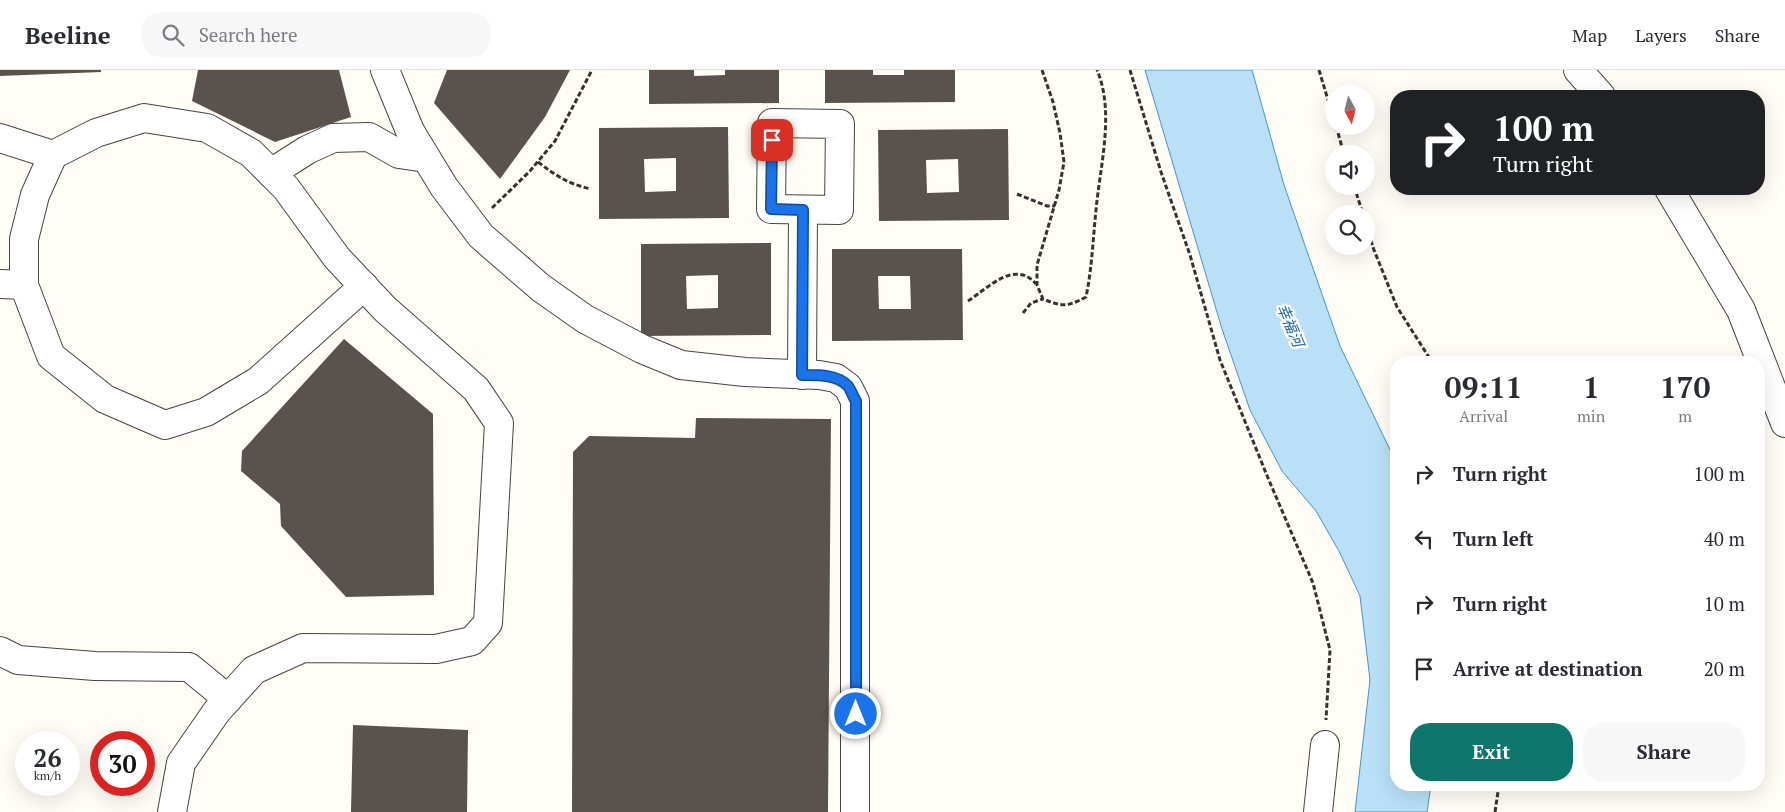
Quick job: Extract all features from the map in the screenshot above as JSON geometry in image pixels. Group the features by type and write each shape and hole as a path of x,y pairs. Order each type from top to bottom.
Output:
{"street":[{"path":"385,70 410,131 444,187 481,236 541,288 585,319 642,349 681,365 745,372 819,375 836,378 848,386 856,401 855,812"},
{"path":"1578,70 1596,90"},
{"path":"172,812 181,763 217,711 254,670 303,648 436,650 472,641 488,623 499,423 476,389 386,309 364,286 337,258 286,188 251,153 207,128 144,118 96,133 53,155 35,195 12,285 51,356 105,399 165,425 206,412 258,381 364,286"},
{"path":"271,173 308,150 333,138 370,137 399,154 426,158"},
{"path":"0,138 53,155"},
{"path":"1673,195 1741,310 1759,356"},
{"path":"802,375 803,210"},
{"path":"1765,372 1785,423"},
{"path":"2,655 18,660 96,666 189,667 228,699"},
{"path":"1318,812 1325,745"}],"path":[{"path":"472,224 497,203 538,162 555,141 592,70"},
{"path":"1037,285 1037,265 1055,206 1064,162 1053,102 1042,70"},
{"path":"1023,313 1032,303 1043,299 1058,305 1072,305 1086,297 1091,275 1096,208 1106,121 1100,78 1097,70"},
{"path":"1130,70 1161,172 1190,255 1220,360 1313,583 1330,650 1325,745"},
{"path":"1319,70 1325,90"},
{"path":"538,162 555,175 574,185 591,189"},
{"path":"1018,194 1047,206 1055,206"},
{"path":"1375,252 1397,307 1428,356"},
{"path":"968,301 980,291 1011,274 1030,276 1037,285 1043,299"},
{"path":"1495,812 1498,791"}],"water":[{"name":"幸福河","path":"1145,70 1252,70 1284,185 1340,346 1390,450 1390,791 1430,791 1427,812 1355,812 1370,680 1360,596 1340,553 1316,511 1282,471 1250,410 1222,329"}],"building":[{"path":"0,70 101,70 101,72 0,76"},
{"path":"198,70 339,70 351,117 275,142 192,101"},
{"path":"447,70 570,70 545,117 500,179 434,103"},
{"path":"649,70 694,70 694,76 725,75 725,70 779,70 779,103 649,104"},
{"path":"825,70 873,70 873,75 904,75 904,70 955,70 955,102 825,103"},
{"path":"728,127 729,218 599,219 599,128","holes":["676,158 676,191 645,192 644,159"]},
{"path":"1008,129 1009,220 879,221 878,130","holes":["958,159 959,192 927,193 926,160"]},
{"path":"771,243 771,335 641,336 641,244","holes":["718,275 718,308 687,309 686,276"]},
{"path":"832,249 962,249 963,340 832,341","holes":["878,276 910,276 911,309 879,309"]},
{"path":"344,339 433,414 434,595 346,597 281,526 280,504 241,471 242,451"},
{"path":"696,418 831,419 828,812 572,812 573,452 589,436 695,438"},
{"path":"353,725 468,730 467,812 351,812"}],"route":[{"path":"772,140 771,209 803,210 802,375 836,378 848,386 856,401 856,714"}]}
